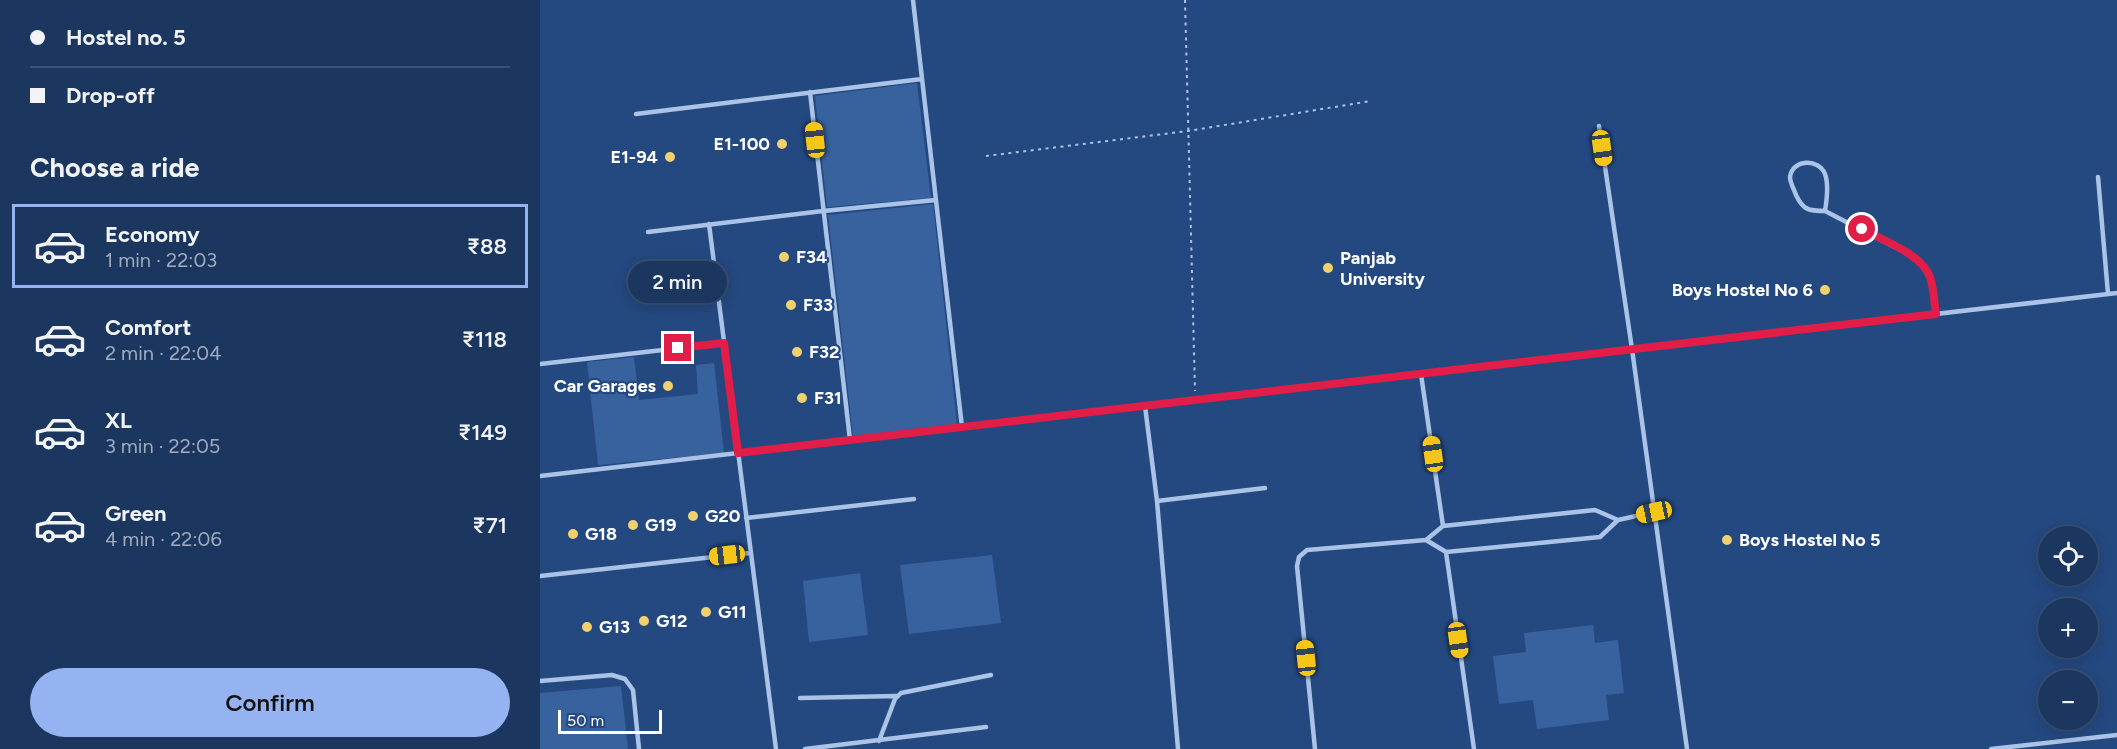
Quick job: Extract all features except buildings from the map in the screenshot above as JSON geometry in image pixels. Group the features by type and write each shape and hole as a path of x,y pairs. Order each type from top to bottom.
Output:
{"lane":[{"path":"913,0 962,427"},
{"path":"636,114 922,79"},
{"path":"810,92 850,440"},
{"path":"1599,126 1687,749"},
{"path":"1825,211 1827,189 1825,173 1816,164 1808,162 1799,164 1793,169 1790,177 1801,205 1811,211 1825,211 1912,256 1924,265 1930,277 1936,314"},
{"path":"2098,177 2108,294"},
{"path":"648,232 823,211 936,201"},
{"path":"709,225 776,749"},
{"path":"540,476 2117,292"},
{"path":"540,364 724,343"},
{"path":"1421,374 1443,526"},
{"path":"1145,406 1157,501 1178,749"},
{"path":"1157,501 1265,488"},
{"path":"746,518 914,499"},
{"path":"1315,749 1297,566 1299,557 1307,550 1426,540 1443,526 1596,510 1618,520"},
{"path":"1426,540 1446,552 1600,537 1618,520 1654,512"},
{"path":"1446,552 1474,749"},
{"path":"540,576 750,553"},
{"path":"540,681 612,675 625,679 633,690 639,749"},
{"path":"800,698 897,696 904,692 991,675"},
{"path":"879,741 897,696"},
{"path":"805,749 986,727"},
{"path":"1991,749 2117,735"}],"path":[{"path":"1185,0 1195,400"},
{"path":"986,156 1188,131 1371,101"}],"shaded area":[{"path":"917,83 931,198 827,207 815,96"},
{"path":"933,204 957,424 853,436 828,215"},
{"path":"634,357 639,400 698,394 696,365 714,363 724,453 598,465 587,362"},
{"path":"992,555 1001,623 909,634 900,565"},
{"path":"860,573 868,635 809,642 803,581"},
{"path":"1593,625 1595,643 1618,640 1624,693 1606,695 1609,720 1537,729 1533,700 1499,704 1493,656 1526,652 1524,633"},
{"path":"621,686 628,749 540,749 540,693"}],"place":[{"name":"E1-100","path":"782,144"},
{"name":"E1-94","path":"670,157"},
{"name":"F34","path":"784,257"},
{"name":"Panjab University","path":"1328,268"},
{"name":"Boys Hostel No 6","path":"1825,290"},
{"name":"F33","path":"791,305"},
{"name":"F32","path":"797,352"},
{"name":"Car Garages","path":"668,386"},
{"name":"F31","path":"802,398"},
{"name":"G20","path":"693,516"},
{"name":"G19","path":"633,525"},
{"name":"G18","path":"573,534"},
{"name":"Boys Hostel No 5","path":"1727,540"},
{"name":"G11","path":"706,612"},
{"name":"G12","path":"644,621"},
{"name":"G13","path":"587,627"}],"route":[{"path":"678,348 724,343 738,453 1936,314 1930,277 1924,265 1862,229"}]}
